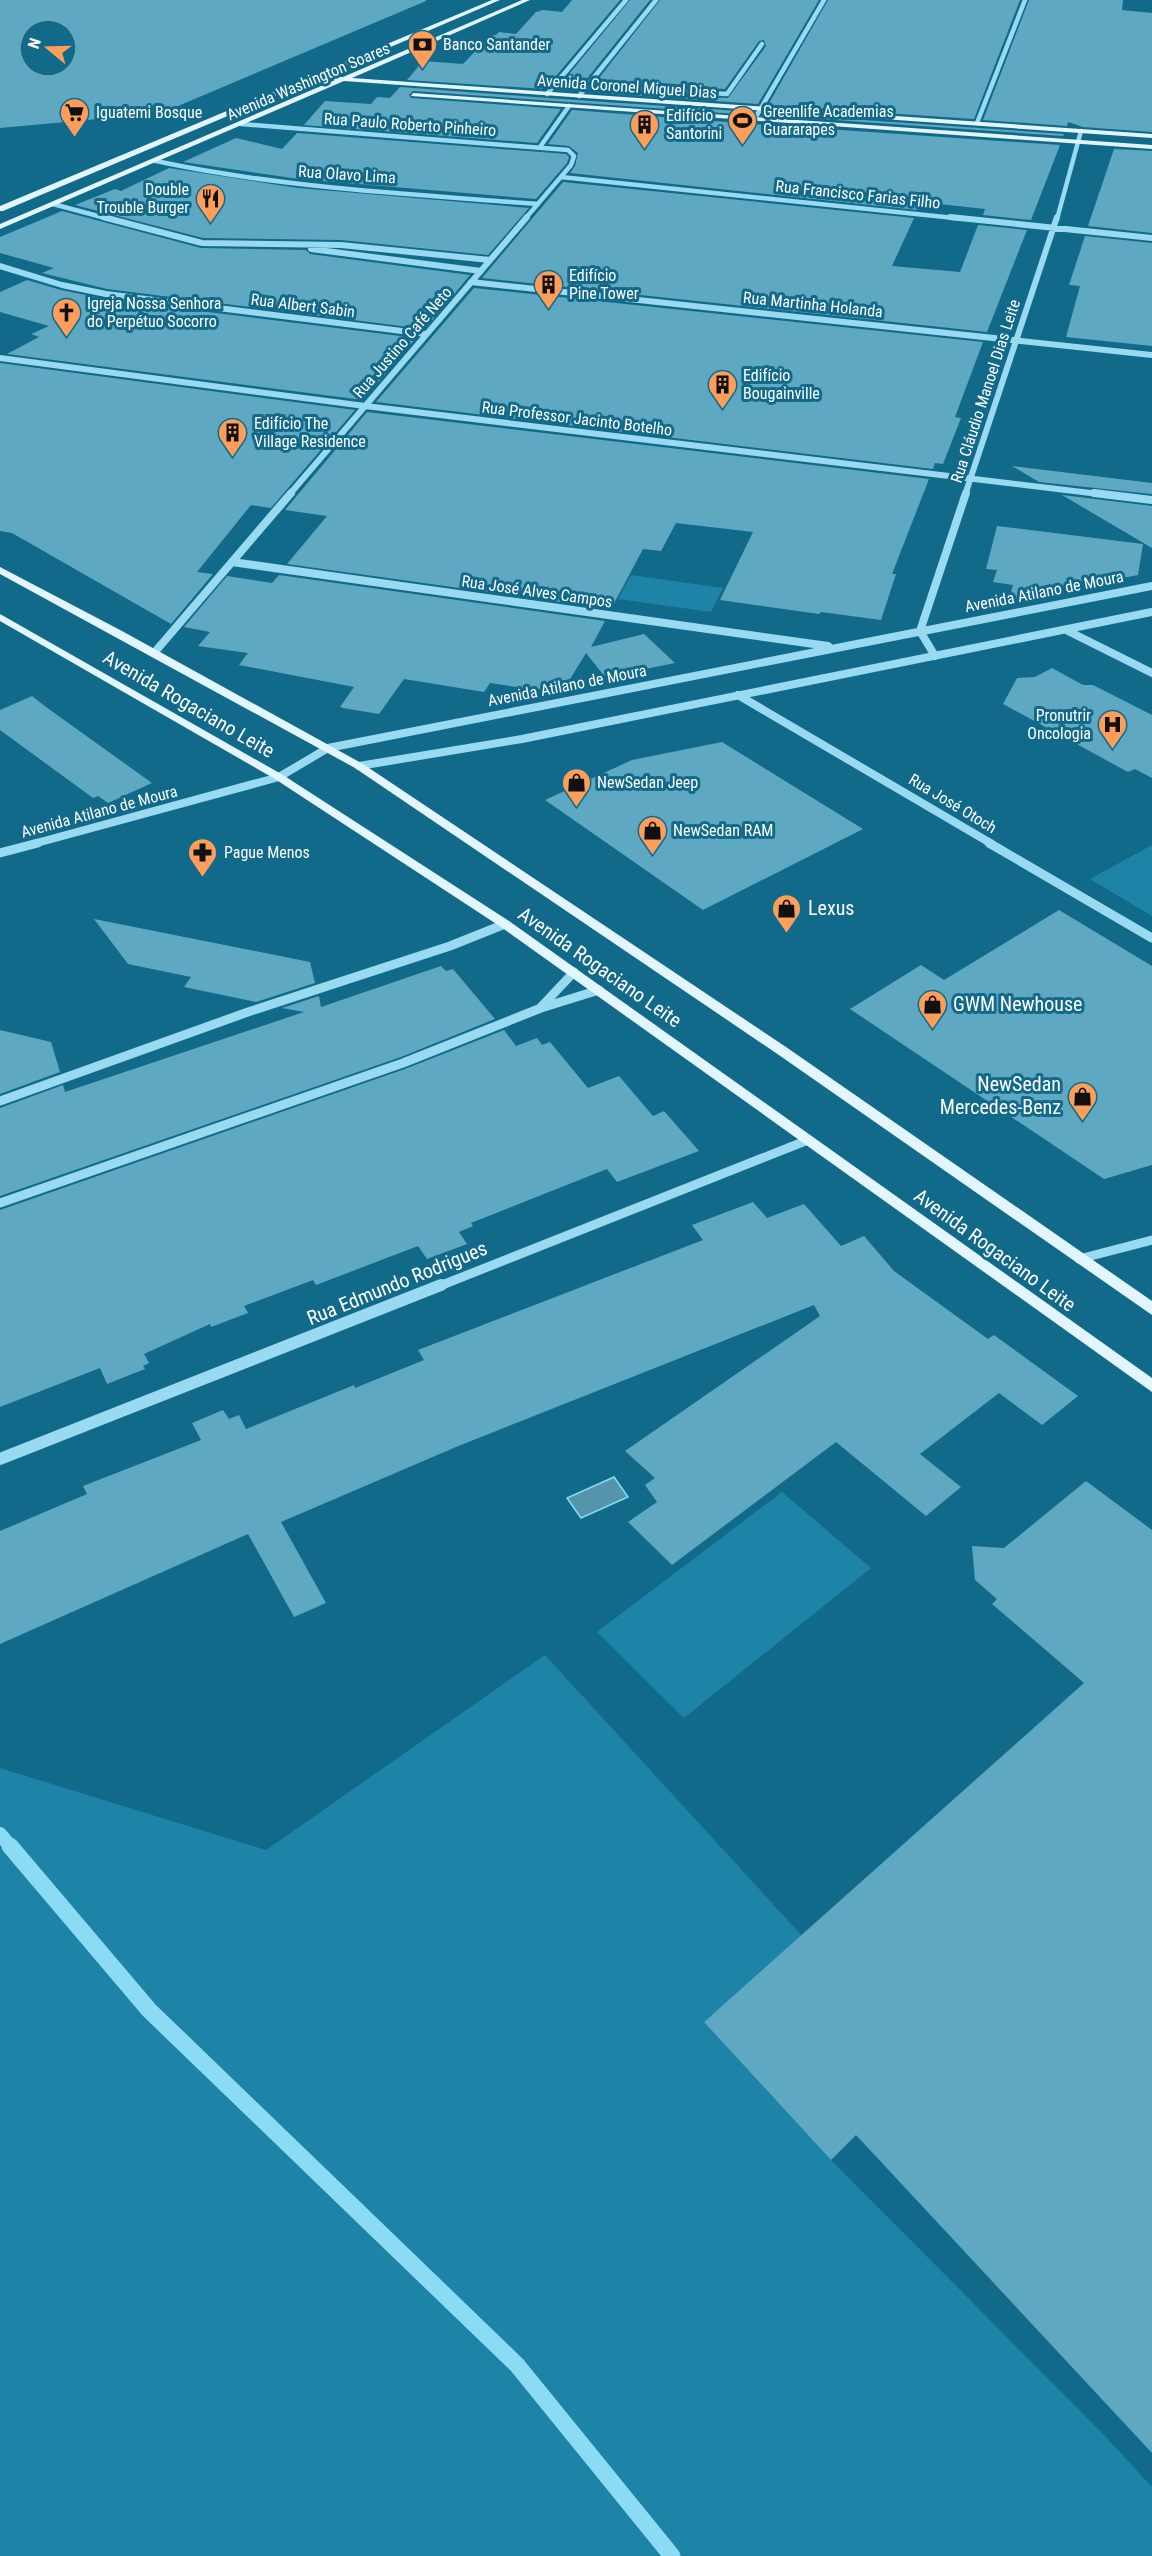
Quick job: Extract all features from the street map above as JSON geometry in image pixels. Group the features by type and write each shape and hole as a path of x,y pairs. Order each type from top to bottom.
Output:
{"main road":[{"name":"Avenida Washington Soares","path":"0,209 497,0"},
{"name":"Avenida Washington Soares","path":"0,227 527,0"},
{"name":"Avenida Coronel Miguel Dias","path":"315,77 1152,136"},
{"path":"326,88 342,89"},
{"name":"Avenida Coronel Miguel Dias","path":"402,94 1152,147"},
{"path":"863,128 867,116"},
{"name":"Avenida Rogaciano Leite","path":"0,570 359,766 781,1050 1152,1309"},
{"name":"Avenida Rogaciano Leite","path":"0,617 279,777 505,924 1152,1386"}],"street":[{"path":"547,94 626,0"},
{"path":"579,96 656,0"},
{"path":"754,120 824,0"},
{"path":"977,123 1025,0"},
{"path":"587,86 727,94 762,44"},
{"path":"540,147 569,106"},
{"name":"Rua Paulo Roberto Pinheiro","path":"241,124 540,147 568,150 574,156"},
{"name":"Rua Cláudio Manoel Dias Leite","path":"920,631 1015,339 1054,228 1081,131"},
{"name":"Rua Justino Café Neto","path":"154,653 561,177 571,165 574,156"},
{"name":"Rua Olavo Lima","path":"156,161 216,174 279,183 538,204"},
{"name":"Rua Francisco Farias Filho","path":"561,177 1152,237"},
{"path":"53,204 202,243 341,245 490,260"},
{"path":"299,246 481,271"},
{"name":"Rua Albert Sabin","path":"0,266 62,285 106,294 426,334"},
{"name":"Rua Martinha Holanda","path":"471,282 1152,355"},
{"name":"Rua Professor Jacinto Botelho","path":"0,358 365,406 1152,500"},
{"name":"Rua José Alves Campos","path":"232,562 837,648"},
{"name":"Avenida Atilano de Moura","path":"0,853 279,777 328,748 1152,586"},
{"path":"359,766 522,739 1152,612"},
{"path":"1066,630 1152,673"},
{"path":"920,631 935,656"},
{"name":"Rua José Otoch","path":"738,694 1152,939"},
{"path":"0,1101 248,1012 450,946 505,924"},
{"path":"540,1008 574,972"},
{"path":"0,1203 403,1063 540,1008 599,990"},
{"name":"Rua Edmundo Rodrigues","path":"0,1459 808,1140"},
{"path":"1079,1259 1152,1240"}],"shaded area":[{"path":"631,575 723,588 711,612 618,599"},
{"path":"1152,845 1152,916 1090,879"},
{"path":"614,1477 628,1497 581,1518 567,1498"},
{"path":"782,1492 871,1568 684,1718 597,1632"},
{"path":"545,1655 803,1937 704,2022 831,2160 1105,2436 1152,2487 1152,2556 0,2556 0,1768 266,1850"}],"building":[{"name":"Iguatemi Bosque","path":"0,0 426,0 178,106 98,119 0,128"},
{"path":"572,0 620,0 545,89 407,80 423,61 463,64 491,35 499,32 516,34 536,12 543,10 562,12"},
{"path":"630,0 650,0 577,91 556,90"},
{"path":"660,0 819,0 758,104 588,92 728,98 766,46 764,40 759,41 725,89 596,82"},
{"path":"828,0 1020,0 974,119 768,105"},
{"path":"1029,0 1123,0 1122,10 1152,13 1152,132 1083,127 1068,122 1067,126 983,120"},
{"path":"400,87 753,112 752,115 413,91 409,95 411,98 561,109 537,143 304,125 325,101 371,104 377,97 390,98"},
{"path":"572,110 1060,145 1031,220 983,215 985,209 921,202 917,210 570,173 575,166 578,153 569,146 548,144"},
{"path":"763,113 1064,134 1063,136 762,115"},
{"path":"297,133 566,154 569,157 567,163 536,199 299,179 183,162 236,138 282,149"},
{"path":"1114,149 1152,151 1152,233 1088,226"},
{"path":"169,168 298,188 529,208 488,255 341,240 203,238 75,205 115,189 121,191"},
{"path":"563,182 914,218 892,266 960,272 978,225 1027,230 987,332 482,278"},
{"path":"62,211 201,248 306,250 310,254 470,275 425,329 107,289 42,273 54,268 0,253 0,237"},
{"path":"1085,236 1152,243 1152,346 1066,337 1080,286 1069,285"},
{"path":"27,280 105,299 416,338 363,400 7,354 39,337 31,334 49,326 0,312 0,292"},
{"path":"474,288 983,342 955,417 961,418 943,464 935,463 933,469 376,402"},
{"path":"0,363 355,410 271,508 251,505 197,572 213,574 171,624 12,533 0,531"},
{"path":"367,412 929,479 892,574 896,574 881,620 720,600 753,532 676,523 661,551 643,549 611,609 287,564 327,516 285,510"},
{"path":"1012,466 1152,483 1152,494 1039,482"},
{"path":"1062,495 1152,506 1152,548"},
{"path":"997,526 1143,544 1138,575 1009,600 1013,585 993,582 997,570 986,569"},
{"path":"279,575 605,621 591,647 644,634 675,663 605,677 586,653 567,684 535,690 490,683 484,692 404,679 379,714 343,708 340,707 354,687 239,665 248,653 198,646 210,632 184,627 227,576 272,583"},
{"path":"1052,668 1083,685 1093,685 1152,715 1152,778 1135,769 1128,772 1003,704 1017,678 1035,677"},
{"path":"32,696 152,783 108,803 98,796 93,798 0,730 0,710"},
{"path":"722,742 863,829 703,910 545,800 632,760"},
{"path":"1059,910 1152,966 1152,1165 1104,1179 850,1009 921,965 944,980"},
{"path":"94,919 310,962 315,983 256,1002 184,987 191,977 128,964"},
{"path":"441,966 446,971 453,969 495,1019 401,1057 0,1196 0,1108 63,1085 65,1092 304,1012 282,1008 319,996 321,1007"},
{"path":"0,1030 51,1042 60,1072 0,1094"},
{"path":"504,1030 516,1046 537,1038 542,1045 550,1042 588,1088 619,1076 653,1116 664,1111 699,1151 617,1182 607,1169 471,1223 473,1226 459,1232 467,1244 427,1259 418,1246 316,1285 313,1280 244,1306 248,1313 211,1327 210,1324 144,1354 149,1363 143,1366 145,1369 107,1384 100,1368 0,1407 0,1210 405,1069"},
{"path":"753,1202 767,1218 804,1204 841,1246 864,1236 894,1271 988,1339 994,1335 1078,1396 1042,1425 999,1393 920,1454 961,1487 926,1516 836,1442 672,1565 628,1522 657,1502 645,1485 655,1478 625,1451 820,1316 814,1305 456,1447 281,1522 326,1603 294,1617 248,1534 0,1644 0,1531 87,1494 83,1486 201,1440 192,1423 223,1410 229,1419 239,1415 246,1429 354,1385 355,1388 424,1360 418,1350 703,1240 692,1225"},
{"path":"1086,1481 1152,1530 1152,2453 856,2135 831,2160 704,2022 1084,1683 992,1604 997,1599 975,1580 972,1546 1004,1548"}],"waterway":[{"path":"0,1834 11,1847"},
{"path":"10,1846 149,2010 517,2365 672,2556"}],"place":[{"name":"Banco Santander","path":"422,70"},
{"name":"Iguatemi Bosque","path":"75,138"},
{"name":"Greenlife Academias Guararapes","path":"742,146"},
{"name":"Edifício Santorini","path":"645,150"},
{"name":"Double Trouble Burger","path":"210,224"},
{"name":"Edifício Pine Tower","path":"548,310"},
{"name":"Igreja Nossa Senhora do Perpétuo Socorro","path":"66,338"},
{"name":"Edifício Bougainville","path":"722,410"},
{"name":"Edifício The Village Residence","path":"233,458"},
{"name":"Pronutrir Oncologia","path":"1112,750"},
{"name":"NewSedan Jeep","path":"576,808"},
{"name":"NewSedan RAM","path":"652,856"},
{"name":"Pague Menos","path":"203,878"},
{"name":"Lexus","path":"787,934"},
{"name":"GWM Newhouse","path":"932,1030"},
{"name":"NewSedan Mercedes-Benz","path":"1082,1122"}]}
